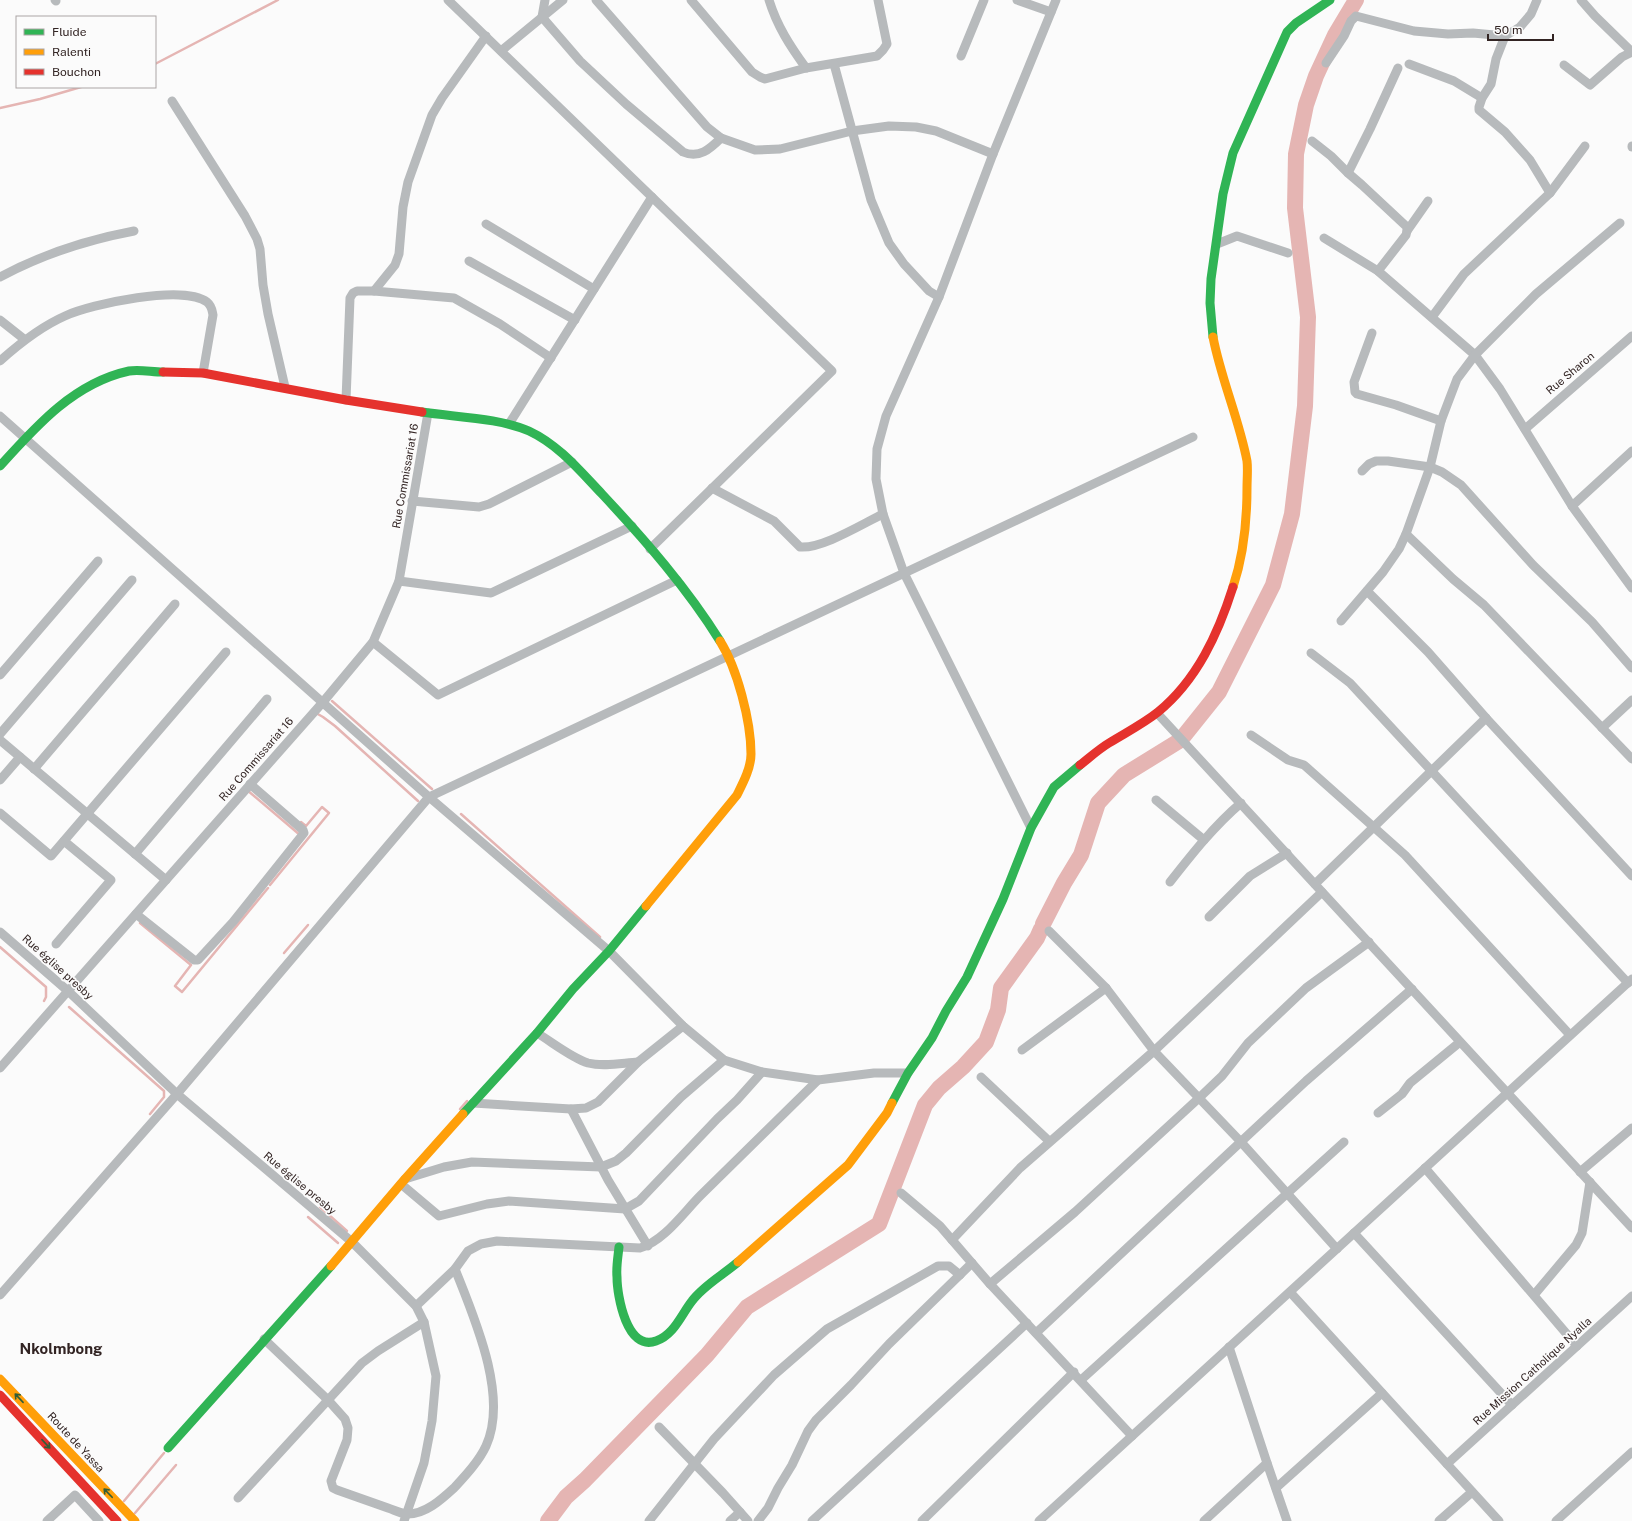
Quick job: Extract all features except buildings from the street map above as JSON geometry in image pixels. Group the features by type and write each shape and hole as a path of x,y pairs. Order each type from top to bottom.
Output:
{"street":[{"path":"448,0 832,371 650,549"},
{"path":"542,17 545,0"},
{"path":"501,51 563,0"},
{"path":"596,0 707,127 721,138 755,150 780,149 852,131 889,126 916,127 936,132 993,154"},
{"path":"691,0 752,72 765,79 806,68 878,56 887,44 879,5 884,0"},
{"path":"769,0 778,25 790,46 806,68"},
{"path":"961,56 984,0"},
{"path":"1017,0 1051,12"},
{"path":"1031,828 904,573 883,514 876,479 877,449 886,416 939,297 993,154 1056,0"},
{"path":"1326,63 1344,36 1351,21 1356,16 1414,31 1448,34 1473,33 1505,36 1520,27 1530,14 1537,0"},
{"path":"1564,65 1590,85 1622,57 1632,52 1580,0"},
{"path":"619,1247 617,1280 620,1305 630,1332 639,1341 650,1343 659,1340 668,1334 680,1320 694,1298 714,1280 733,1266 848,1165 887,1113 908,1074 932,1038 946,1011 967,977 1003,899 1031,828 1054,787 1107,744 1157,713 1183,689 1205,657 1226,610 1241,563 1247,517 1247,462 1235,416 1217,359 1211,328 1211,279 1223,194 1233,152 1286,32 1314,9 1329,1"},
{"path":"542,17 580,61 626,104 683,152 691,156 697,155 712,147 721,138"},
{"path":"374,291 395,265 399,254 402,207 408,182 432,116 442,98 486,36"},
{"path":"1505,36 1496,59 1491,84 1482,98 1479,110 1505,132 1530,160 1550,193"},
{"path":"834,64 871,200 889,243 904,264 929,291 939,297"},
{"path":"1410,64 1454,81 1482,98"},
{"path":"1348,173 1398,68"},
{"path":"172,101 257,239 260,249 263,285 268,314 285,387"},
{"path":"1312,141 1331,156 1407,227 1408,231"},
{"path":"1432,317 1464,274 1550,193 1585,146"},
{"path":"509,424 652,197"},
{"path":"1378,271 1428,201"},
{"path":"1341,621 1383,572 1399,549 1406,534 1430,467 1442,421 1457,379 1475,355 1536,294 1620,223"},
{"path":"486,224 594,289"},
{"path":"0,277 27,263 65,248 102,237 134,231"},
{"path":"1217,244 1237,236 1288,253"},
{"path":"1324,238 1378,271 1475,355 1500,389 1572,506 1629,576 1632,588"},
{"path":"469,261 574,320"},
{"path":"346,400 350,298 353,293 357,291 374,291 454,298 500,324 551,358"},
{"path":"0,361 24,339 66,315 123,299 179,295 194,297 206,301 211,306 213,315 203,373"},
{"path":"0,320 24,339"},
{"path":"1372,333 1354,382 1355,392 1442,421"},
{"name":"Rue Sharon","path":"1524,429 1632,336"},
{"path":"0,466 25,438 56,408 80,391 104,379 130,371 203,373 285,387 346,400 509,424 529,430 551,443 572,462 632,526 701,610 729,655 747,715 751,755 746,776 737,795 609,951 573,989 537,1033 403,1181 352,1242 168,1448"},
{"name":"Rue Commissariat 16","path":"0,1068 323,702 373,642 399,581 428,413"},
{"path":"0,416 430,796 609,951 683,1026 724,1060 762,1072 818,1080 874,1073 908,1074"},
{"path":"0,1295 178,1094 430,796 1193,437"},
{"path":"1572,506 1632,451"},
{"path":"1362,471 1369,464 1376,461 1388,461 1430,467 1442,472 1461,485 1533,565 1592,622 1632,668"},
{"path":"412,501 479,507 488,504 572,462"},
{"path":"712,488 774,521 800,547 808,548 832,539 883,514"},
{"path":"399,581 492,593 632,526"},
{"path":"1406,534 1453,579 1484,605 1632,758"},
{"path":"0,675 98,560"},
{"path":"0,734 132,580"},
{"path":"373,642 438,695 677,580"},
{"path":"1367,591 1428,652 1486,718 1632,876"},
{"path":"34,769 175,604"},
{"path":"1,817 51,856 226,652"},
{"path":"1039,1521 1630,981 1350,683 1311,653"},
{"path":"135,854 267,699"},
{"path":"1602,728 1632,700"},
{"path":"1157,713 1632,1228"},
{"path":"1315,884 1486,718"},
{"path":"1251,735 1288,760 1304,765 1405,856 1570,1036"},
{"path":"0,740 166,880"},
{"path":"0,780 20,757"},
{"path":"136,914 194,960 200,959 228,927 304,833 303,830 250,784"},
{"path":"1156,800 1204,840"},
{"path":"1170,882 1204,840 1226,816 1241,803"},
{"path":"56,944 111,880 64,841"},
{"path":"1209,917 1250,876 1287,853"},
{"path":"952,1240 1020,1168 1154,1050 1322,892"},
{"name":"Rue église presby","path":"0,932 68,991 178,1094 352,1242 416,1306 424,1322 436,1376 432,1420 424,1463 405,1517"},
{"path":"1049,932 1106,988 1154,1050 1241,1142 1337,1249"},
{"path":"990,1284 1074,1212 1199,1098 1222,1076 1248,1043 1306,988 1369,942"},
{"path":"1022,1050 1106,988"},
{"path":"1036,1333 1324,1065 1412,989"},
{"path":"473,1103 571,1109 586,1108 598,1102 638,1062 683,1026"},
{"path":"537,1033 589,1063 607,1065 638,1062"},
{"path":"1378,1113 1402,1094 1410,1083 1460,1042"},
{"path":"403,1181 444,1167 472,1162 601,1167 616,1161 626,1153 681,1097 724,1060"},
{"path":"403,1181 438,1216 487,1204 509,1201 626,1209 639,1201 737,1100 762,1072"},
{"path":"981,1077 1049,1141"},
{"path":"416,1306 454,1268 468,1251 481,1244 497,1241 640,1248 648,1246 661,1238 686,1210 818,1080"},
{"path":"571,1109 601,1167 648,1246"},
{"path":"1580,1172 1632,1128"},
{"path":"1081,1380 1344,1142"},
{"path":"1425,1168 1577,1346"},
{"path":"1534,1295 1576,1245 1582,1234 1590,1182"},
{"path":"901,1193 940,1226 990,1284 1074,1372 1132,1436"},
{"path":"1354,1233 1512,1406"},
{"path":"758,1521 768,1508 792,1465 808,1431 816,1420 889,1344 972,1263"},
{"path":"649,1521 714,1439 774,1375 827,1329 938,1266 949,1266 960,1275"},
{"path":"264,1339 328,1400 345,1419 348,1428 347,1440 331,1482 333,1488 405,1517 439,1502 466,1475 486,1447 491,1432 494,1401 489,1362 454,1268"},
{"path":"1290,1292 1499,1521"},
{"name":"Rue Mission Catholique Nyalla","path":"1447,1464 1632,1296"},
{"path":"238,1498 362,1363 424,1322"},
{"path":"812,1521 1026,1323"},
{"path":"1229,1347 1267,1463 1288,1521"},
{"path":"922,1521 1074,1372"},
{"name":"Route de Yassa","path":"0,1379 135,1521"},
{"path":"1276,1488 1382,1393"},
{"path":"0,1395 115,1519 123,1508"},
{"path":"659,1427 748,1521"},
{"path":"1556,1521 1632,1452"},
{"path":"1204,1521 1267,1463"},
{"path":"1439,1521 1472,1492"},
{"path":"47,1521 75,1495 99,1521"},
{"path":"730,1521 740,1512"}],"waterway":[{"path":"156,63 278,0"},
{"path":"1183,737 1219,692 1273,585 1292,514 1305,406 1308,317 1295,208 1296,154 1306,105 1316,76 1335,35 1356,0"},
{"path":"0,108 40,99 78,88"},
{"path":"332,701 432,789"},
{"path":"316,713 335,726 418,801"},
{"path":"1043,924 1064,883 1081,855 1098,803 1124,775 1179,741"},
{"path":"247,790 300,835"},
{"path":"270,885 329,813 322,807 306,826 301,822"},
{"path":"461,814 600,937"},
{"path":"140,923 191,965 175,986 182,992 268,888"},
{"path":"284,953 308,925"},
{"path":"548,1521 566,1497 585,1480 707,1355 747,1307 879,1224 925,1105 939,1088 963,1067 986,1042 998,1010 1001,988 1037,938 1041,929"},
{"path":"0,947 46,987 46,997 44,1001"},
{"path":"69,1007 164,1091 164,1097 150,1114"},
{"path":"460,1109 467,1101"},
{"path":"320,1207 347,1231"},
{"path":"308,1217 338,1243"},
{"path":"124,1501 164,1453"},
{"path":"135,1513 176,1465"}],"traffic: fast":[{"path":"1213,337 1210,303 1211,279 1223,194 1233,153 1287,32 1296,23 1330,0"},
{"path":"0,466 57,408 91,385 109,377 133,370 163,372"},
{"path":"422,412 477,418 505,423 529,431 550,444 577,468 650,547 680,583 720,641"},
{"path":"892,1103 908,1073 932,1038 946,1011 967,977 1003,899 1031,828 1054,787 1080,765"},
{"path":"463,1114 537,1033 573,989 609,951 646,906"},
{"path":"619,1247 617,1262 617,1286 622,1308 631,1331 638,1338 646,1342 656,1341 668,1334 677,1324 697,1295 738,1262"},
{"path":"168,1448 331,1266"}],"traffic: slow":[{"path":"1213,337 1216,353 1244,445 1247,461 1244,538 1240,563 1233,587"},
{"path":"646,906 737,795 750,765 751,754 749,726 746,711 732,665 720,641"},
{"path":"738,1262 848,1165 887,1113 892,1103"},
{"path":"331,1266 463,1114"},
{"path":"0,1379 135,1521"}],"traffic: jam":[{"path":"163,372 203,373 346,400 422,412"},
{"path":"1080,765 1105,745 1158,712 1184,686 1195,671 1213,639 1233,587"},
{"path":"0,1395 117,1521"}],"district":[{"name":"Nkolmbong","path":"61,1348"}]}
